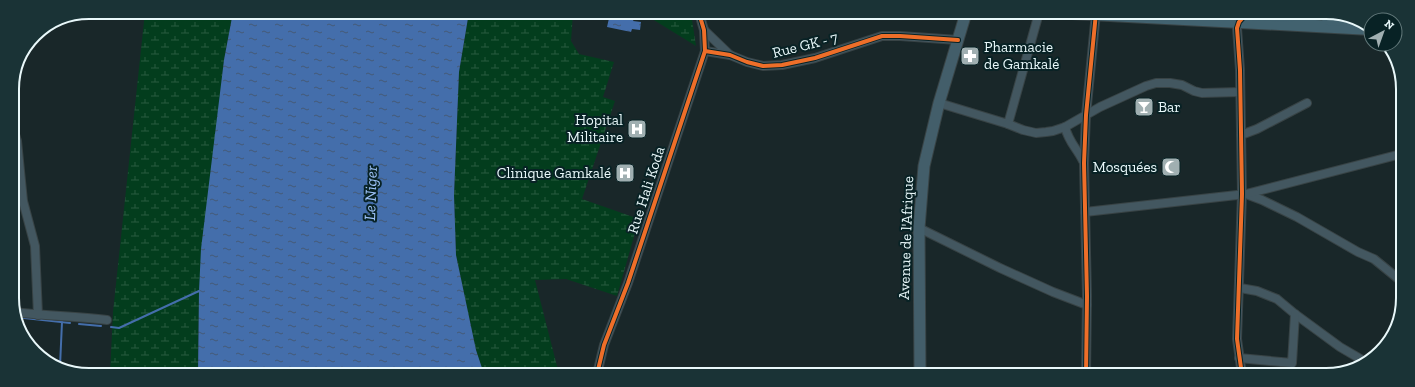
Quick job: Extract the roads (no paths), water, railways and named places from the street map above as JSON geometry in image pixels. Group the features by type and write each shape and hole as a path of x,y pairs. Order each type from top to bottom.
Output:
{"highway":[{"path":"1271,19 1361,28"}],"main road":[{"name":"Avenue de l'Afrique","path":"920,368 919,228 924,166 964,19"}],"street":[{"name":"Rue Hali Koda","path":"598,368 604,345 632,269 705,51 704,30 701,19"},
{"path":"1008,124 1038,19"},
{"path":"1086,368 1088,306 1084,163 1086,115 1096,19"},
{"path":"1240,19 1237,28 1244,194 1237,339 1241,368"},
{"path":"704,30 730,56"},
{"name":"Rue GK - 7","path":"705,51 730,56 763,66 782,65 815,58 882,36 958,40"},
{"path":"940,103 1023,130 1038,133 1065,127 1086,115 1151,84 1170,83 1182,85 1202,93 1240,92"},
{"path":"1242,135 1308,103"},
{"path":"1065,127 1069,140 1077,150 1084,163"},
{"path":"1085,212 1244,194 1396,156"},
{"path":"19,161 23,201 35,246 38,315"},
{"path":"1244,194 1262,200 1297,217 1358,252 1374,259 1396,276"},
{"path":"919,228 1000,268 1088,306"},
{"path":"1240,288 1257,291 1272,296 1340,346 1361,359"},
{"path":"20,313 75,316 107,320"},
{"path":"1239,358 1292,363 1295,314"}],"water":[{"name":"Le Niger","path":"232,19 468,19 459,72 454,195 456,255 476,350 482,368 198,368 201,249 224,60"},
{"path":"609,19 634,19 633,21 641,22 640,30 632,29 631,32 607,27"}],"waterway":[{"path":"111,327 119,328 199,291"},
{"path":"22,318 70,323"},
{"path":"60,362 62,322"},
{"path":"79,324 101,326"}],"place":[{"name":"Pharmacie de Gamkalé","path":"970,56"},
{"name":"Bar","path":"1144,107"},
{"name":"Hopital Militaire","path":"637,129"},
{"name":"Mosquées","path":"1171,167"},
{"name":"Clinique Gamkalé","path":"625,173"}]}
